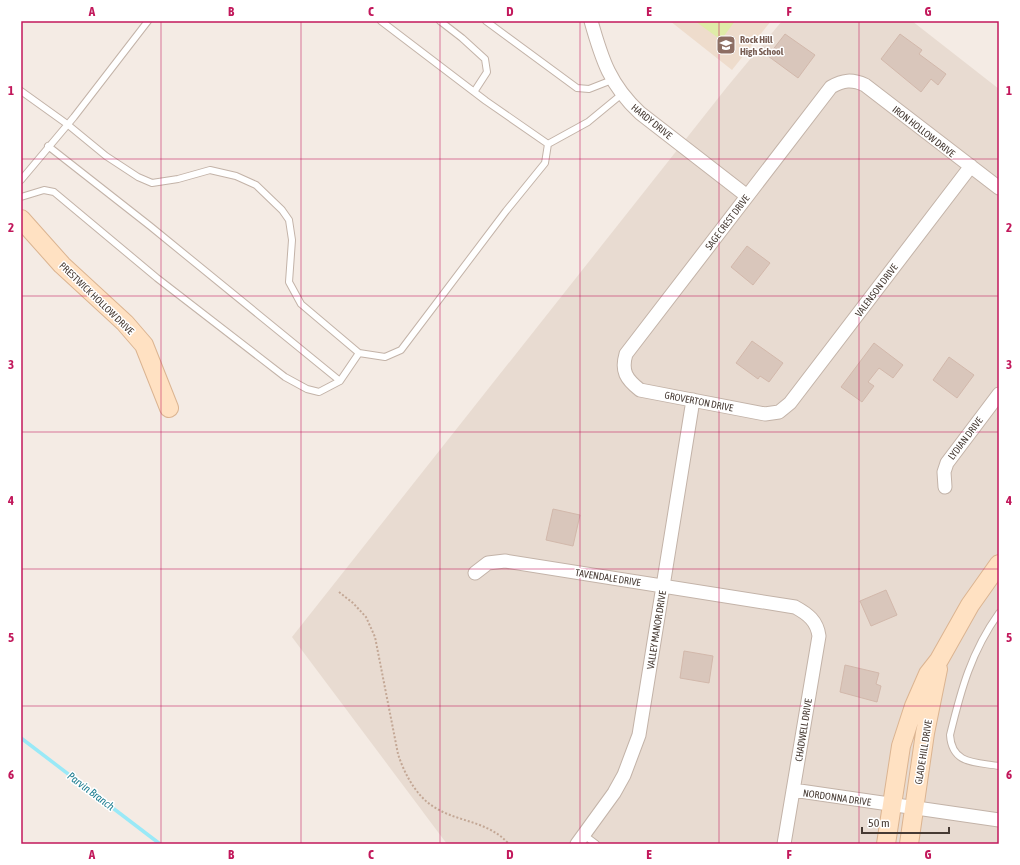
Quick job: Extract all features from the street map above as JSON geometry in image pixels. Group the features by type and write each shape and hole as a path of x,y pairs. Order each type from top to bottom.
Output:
{"street":[{"name":"HARDY DRIVE","path":"591,21 601,57 612,80 622,94 640,114 747,196"},
{"name":"IRON HOLLOW DRIVE","path":"847,80 856,81 865,85 999,188"},
{"name":"SAGE CREST DRIVE","path":"625,374 623,364 626,354 831,87 847,80"},
{"name":"VALENSON DRIVE","path":"779,412 790,402 971,166"},
{"name":"PRESTWICK HOLLOW DRIVE","path":"21,219 62,265 120,318 144,345 169,408"},
{"name":"GROVERTON DRIVE","path":"625,374 630,382 640,390 765,414 779,412"},
{"name":"LYDIAN DRIVE","path":"945,487 944,472 947,463 999,394"},
{"name":"VALLEY MANOR DRIVE","path":"580,840 614,793 624,776 639,735 693,400"},
{"name":"TAVENDALE DRIVE","path":"475,573 488,562 505,561 795,607 812,618"},
{"name":"GLADE HILL DRIVE","path":"886,844 901,746 914,706 928,674 939,660 970,606 999,564"},
{"name":"CHADWELL DRIVE","path":"784,844 819,636 818,628 812,618"},
{"name":"GLADE HILL DRIVE","path":"909,844 926,733 938,678 939,660"},
{"name":"NORDONNA DRIVE","path":"793,790 999,820"}],"lane":[{"path":"21,180 148,21"},
{"path":"381,21 474,92 548,144"},
{"path":"440,21 462,38 485,59 486,72 474,92"},
{"path":"486,21 577,88 589,89 612,80"},
{"path":"21,91 67,124 106,156 138,177 152,183 178,179 210,170 236,176 256,185 282,210 289,220 292,240 289,282 301,304 359,353 385,357 401,350 506,211 546,163 548,144"},
{"path":"548,144 588,122 622,94"},
{"path":"48,146 150,226 340,381"},
{"path":"21,197 44,190 54,192 157,278 285,377 306,389 319,392 340,381 359,353"},
{"path":"999,613 987,631 962,684 950,735 951,744 958,756 965,760 999,766"},
{"path":"580,840 596,844"}],"path":[{"path":"339,592 353,603 366,617 375,637 398,754 404,772 420,794 433,807 486,826 501,836 509,844"}],"shaded area":[{"name":"Rock Hill High School","path":"670,21 771,21 732,70"},
{"path":"782,21 912,21 999,89 999,844 447,844 292,637 727,87"}],"green space":[{"path":"695,21 735,21 721,40"}],"building":[{"path":"785,34 815,55 798,78 768,56"},
{"path":"900,34 922,50 919,54 946,74 938,85 931,79 921,92 881,59"},
{"path":"747,246 770,263 753,285 731,267"},
{"path":"752,341 783,363 769,382 760,376 758,379 736,363"},
{"path":"874,343 903,365 893,378 879,368 868,382 874,386 862,402 841,387"},
{"path":"949,357 974,375 957,398 933,380"},
{"path":"553,509 580,515 573,546 546,540"},
{"path":"886,590 897,615 871,626 860,601"},
{"path":"684,651 713,656 709,683 680,678"},
{"path":"845,665 879,673 876,684 881,686 877,702 840,692"}],"waterway":[{"name":"Parvin Branch","path":"21,738 160,844"}],"place":[{"name":"Rock Hill High School","path":"726,45"}]}
